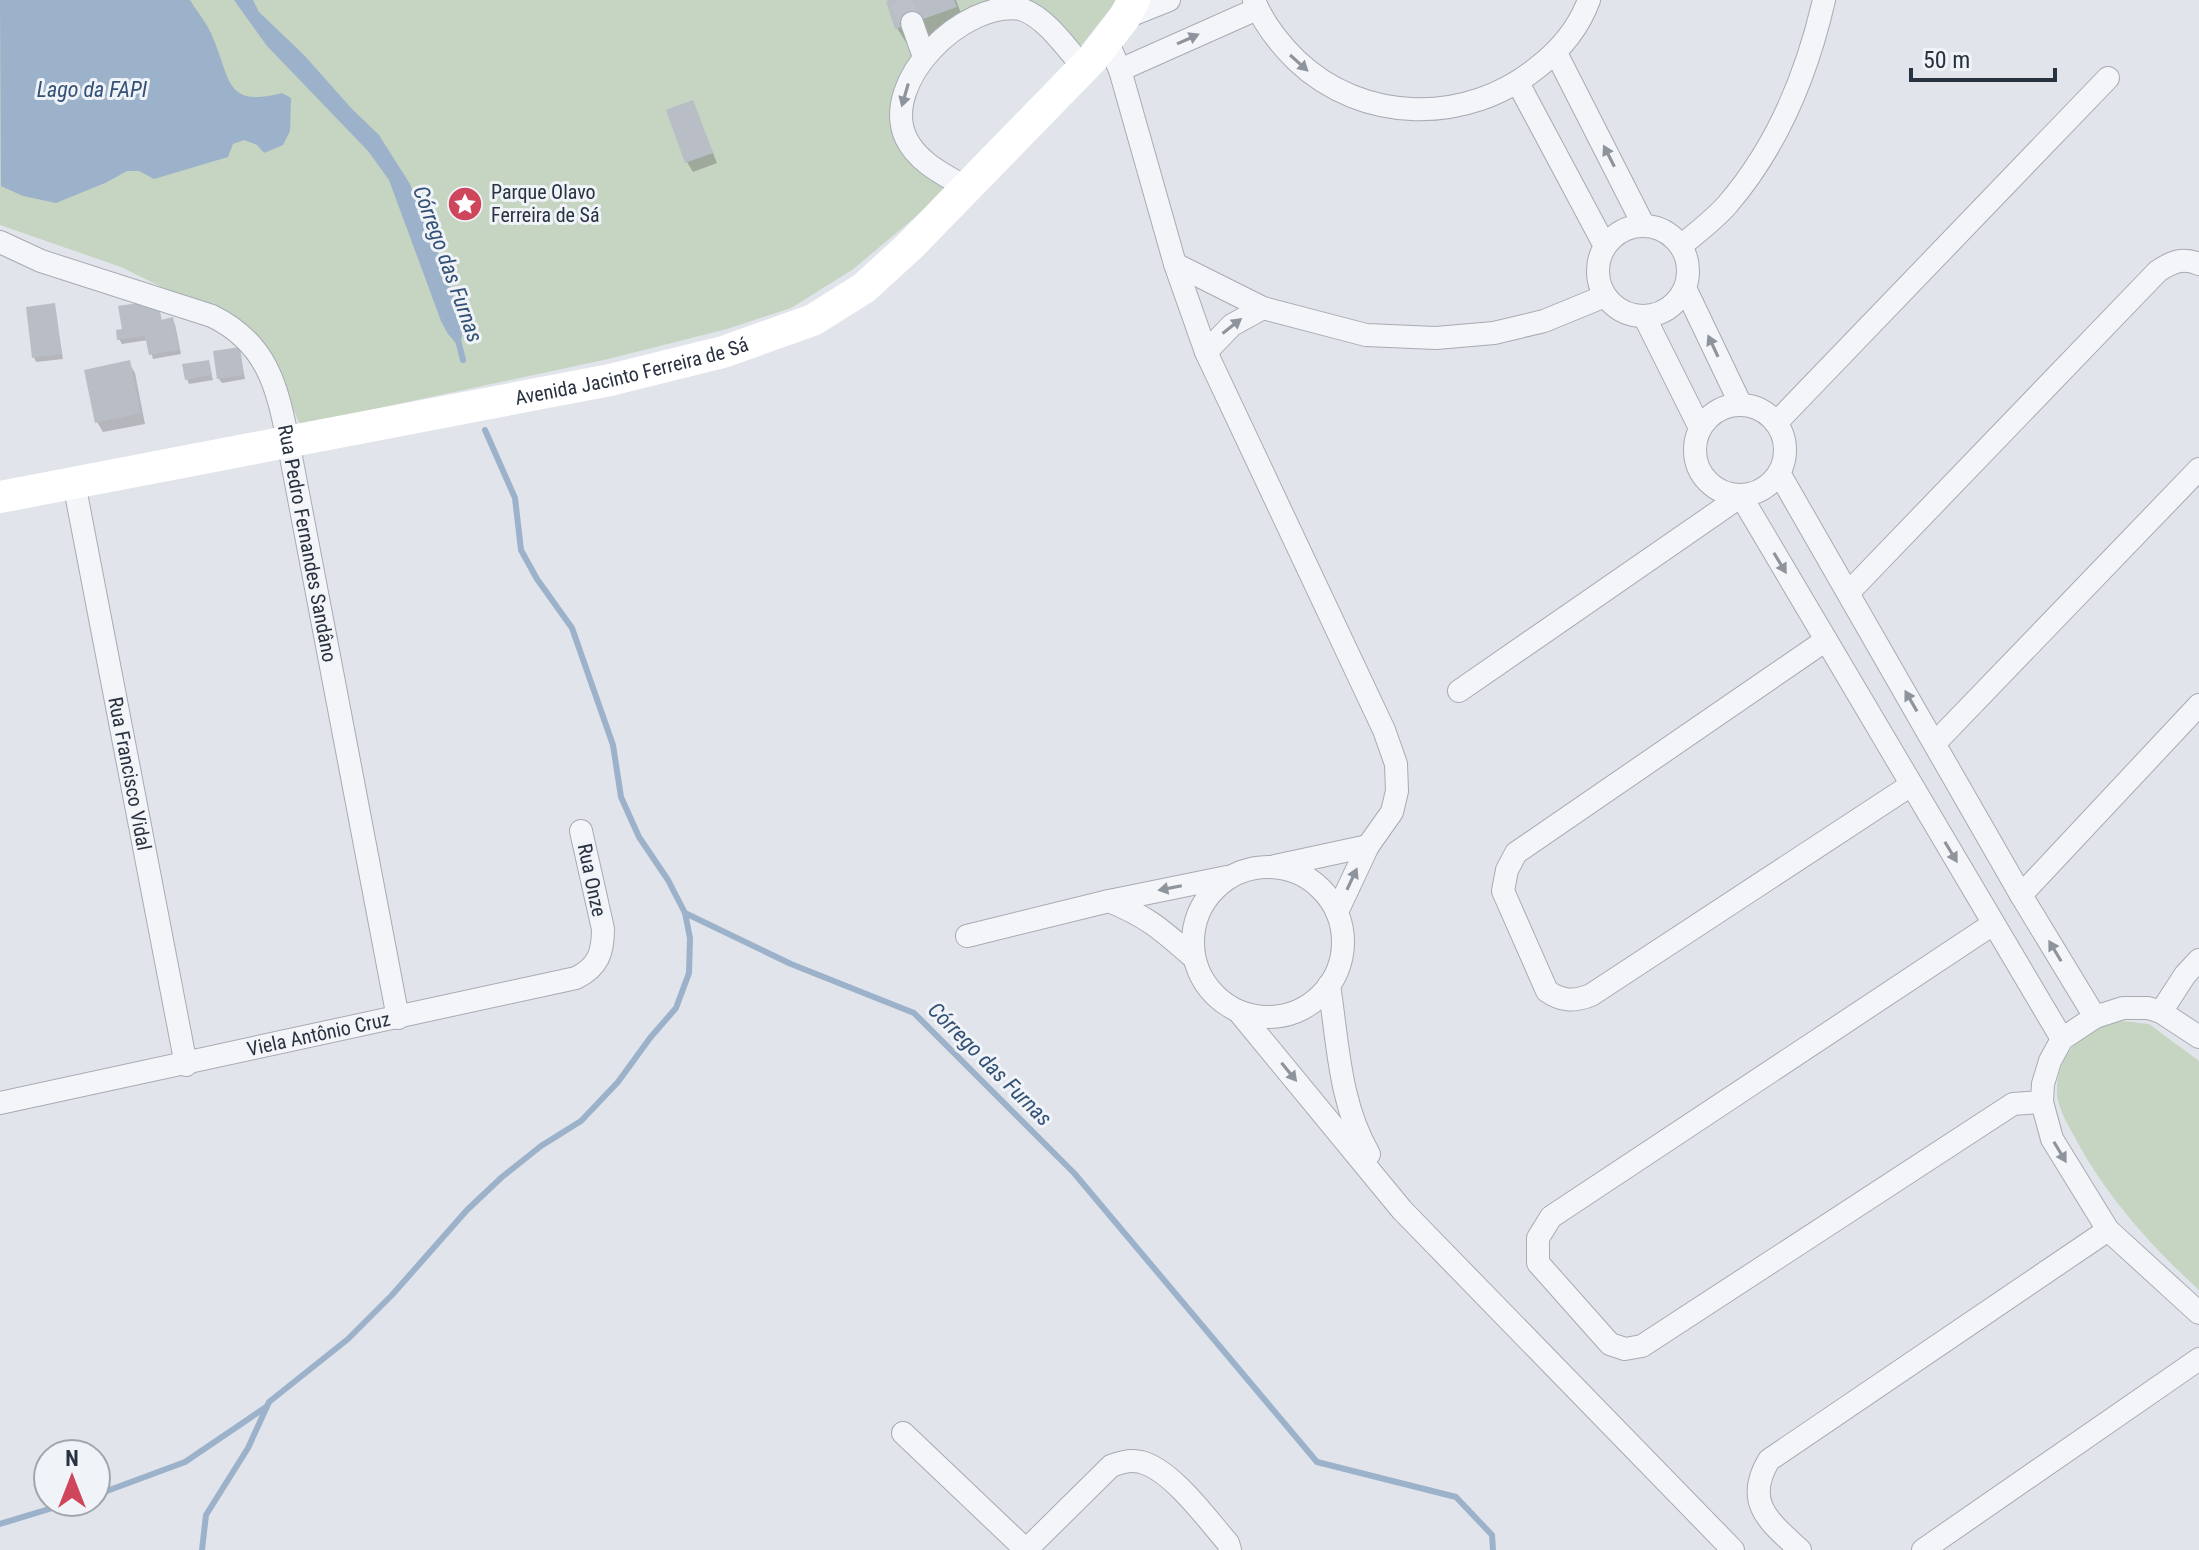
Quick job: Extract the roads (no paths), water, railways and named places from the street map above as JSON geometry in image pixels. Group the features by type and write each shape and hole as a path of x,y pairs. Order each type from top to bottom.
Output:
{"main road":[{"name":"Avenida Jacinto Ferreira de Sá","path":"0,497 610,380 723,352 813,320 864,288 1121,32"}],"street":[{"path":"1121,32 1169,0"},
{"path":"1121,32 1256,4 1270,31 1304,68 1336,89 1396,109 1447,109 1496,95 1518,83 1556,53 1584,14 1589,0"},
{"path":"1681,246 1727,205 1764,152 1795,96 1824,0"},
{"path":"967,188 924,162 913,150 900,118 911,76 923,54 939,37 972,7 1009,6 1027,11 1043,23 1084,68"},
{"path":"912,23 923,54"},
{"path":"1121,32 1175,264 1206,352 1384,730 1396,764 1397,791 1392,812 1368,846 1337,912"},
{"path":"1556,53 1644,226"},
{"path":"1776,423 2108,78"},
{"path":"1518,83 1605,246"},
{"path":"1629,228 1658,228 1671,235 1681,246 1689,274 1679,300 1669,308 1644,316 1630,315 1605,296 1597,273 1599,259 1605,246 1616,235 1629,228"},
{"name":"Rua Pedro Fernandes Sandâno","path":"0,242 41,261 212,316 229,325 267,364 280,401 398,1018"},
{"path":"1849,592 2158,271 2174,261 2190,260 2199,264"},
{"path":"1175,264 1263,308 1366,335 1436,338 1494,333 1544,321 1605,296"},
{"path":"1685,288 1741,405"},
{"path":"1206,352 1232,325 1263,308"},
{"path":"1644,316 1700,428"},
{"path":"1459,691 1741,496 1763,489 1779,473 1785,448 1776,423 1754,407 1741,405 1717,411 1700,428 1694,454 1704,479 1727,494 1741,496"},
{"path":"1935,743 2199,469"},
{"path":"1779,473 2021,895 2095,1017"},
{"name":"Rua Francisco Vidal","path":"74,483 186,1065"},
{"path":"1741,496 2062,1039"},
{"path":"1826,640 1516,853 1507,870 1503,891 1547,991 1571,1000 1591,995 1911,785"},
{"path":"2021,895 2199,705"},
{"name":"Rua Onze","path":"581,831 603,929"},
{"path":"967,936 1109,901 1368,846"},
{"path":"1239,1012 1264,1017 1289,1014 1312,1003 1329,985 1340,962 1343,937 1337,912 1324,891 1304,876 1269,867"},
{"path":"1231,876 1212,891 1199,911 1192,934 1194,958 1203,981 1218,999 1239,1012 1402,1210 1733,1550"},
{"path":"1109,901 1141,914 1194,958"},
{"path":"1993,924 1551,1217 1538,1238 1538,1263 1610,1344 1625,1349 1642,1346 2013,1104 2042,1102"},
{"name":"Viela Antônio Cruz","path":"0,1103 576,978 587,973 599,961 603,929"},
{"path":"2161,1012 2185,975 2199,960"},
{"path":"1329,985 1344,1088 1355,1131 1402,1210"},
{"path":"2199,1037 2161,1012 2148,1008 2123,1008 2095,1017 2062,1039 2050,1061 2043,1084 2042,1102 2052,1139 2108,1230 2199,1313"},
{"path":"1800,1550 1765,1518 1759,1500 1759,1480 1769,1460 2108,1230"},
{"path":"1923,1550 2199,1359"},
{"path":"903,1433 1026,1550 1111,1466 1138,1460 1163,1472 1228,1543 1230,1550"}],"water":[{"name":"Lago da FAPI","path":"0,0 190,0 211,33 233,87 250,97 282,93 291,98 290,131 283,145 264,153 257,145 244,140 233,144 228,157 154,179 139,171 127,171 56,203 23,196 1,186"},
{"path":"234,0 253,0 259,12 379,135 410,184 445,270 463,328 460,348 441,321 389,180 368,151 267,46"}],"waterway":[{"name":"Córrego das Furnas","path":"458,340 463,360"},
{"path":"202,1550 206,1515 248,1448 269,1402 348,1339 392,1295 467,1210 502,1177 541,1146 581,1121 618,1082 676,1008 689,973 690,938 685,913 668,880 639,837 621,797 613,745 572,628 537,579 521,550 515,498 485,430"},
{"name":"Córrego das Furnas","path":"685,913 791,964 914,1013 1074,1173 1317,1462 1456,1497 1492,1535 1493,1550"},
{"path":"112,1489 185,1462 266,1407"},
{"path":"0,1524 32,1514"}],"tunnel":[{"path":"899,0 912,23"}],"place":[{"name":"Parque Olavo Ferreira de Sá","path":"465,204"}]}
